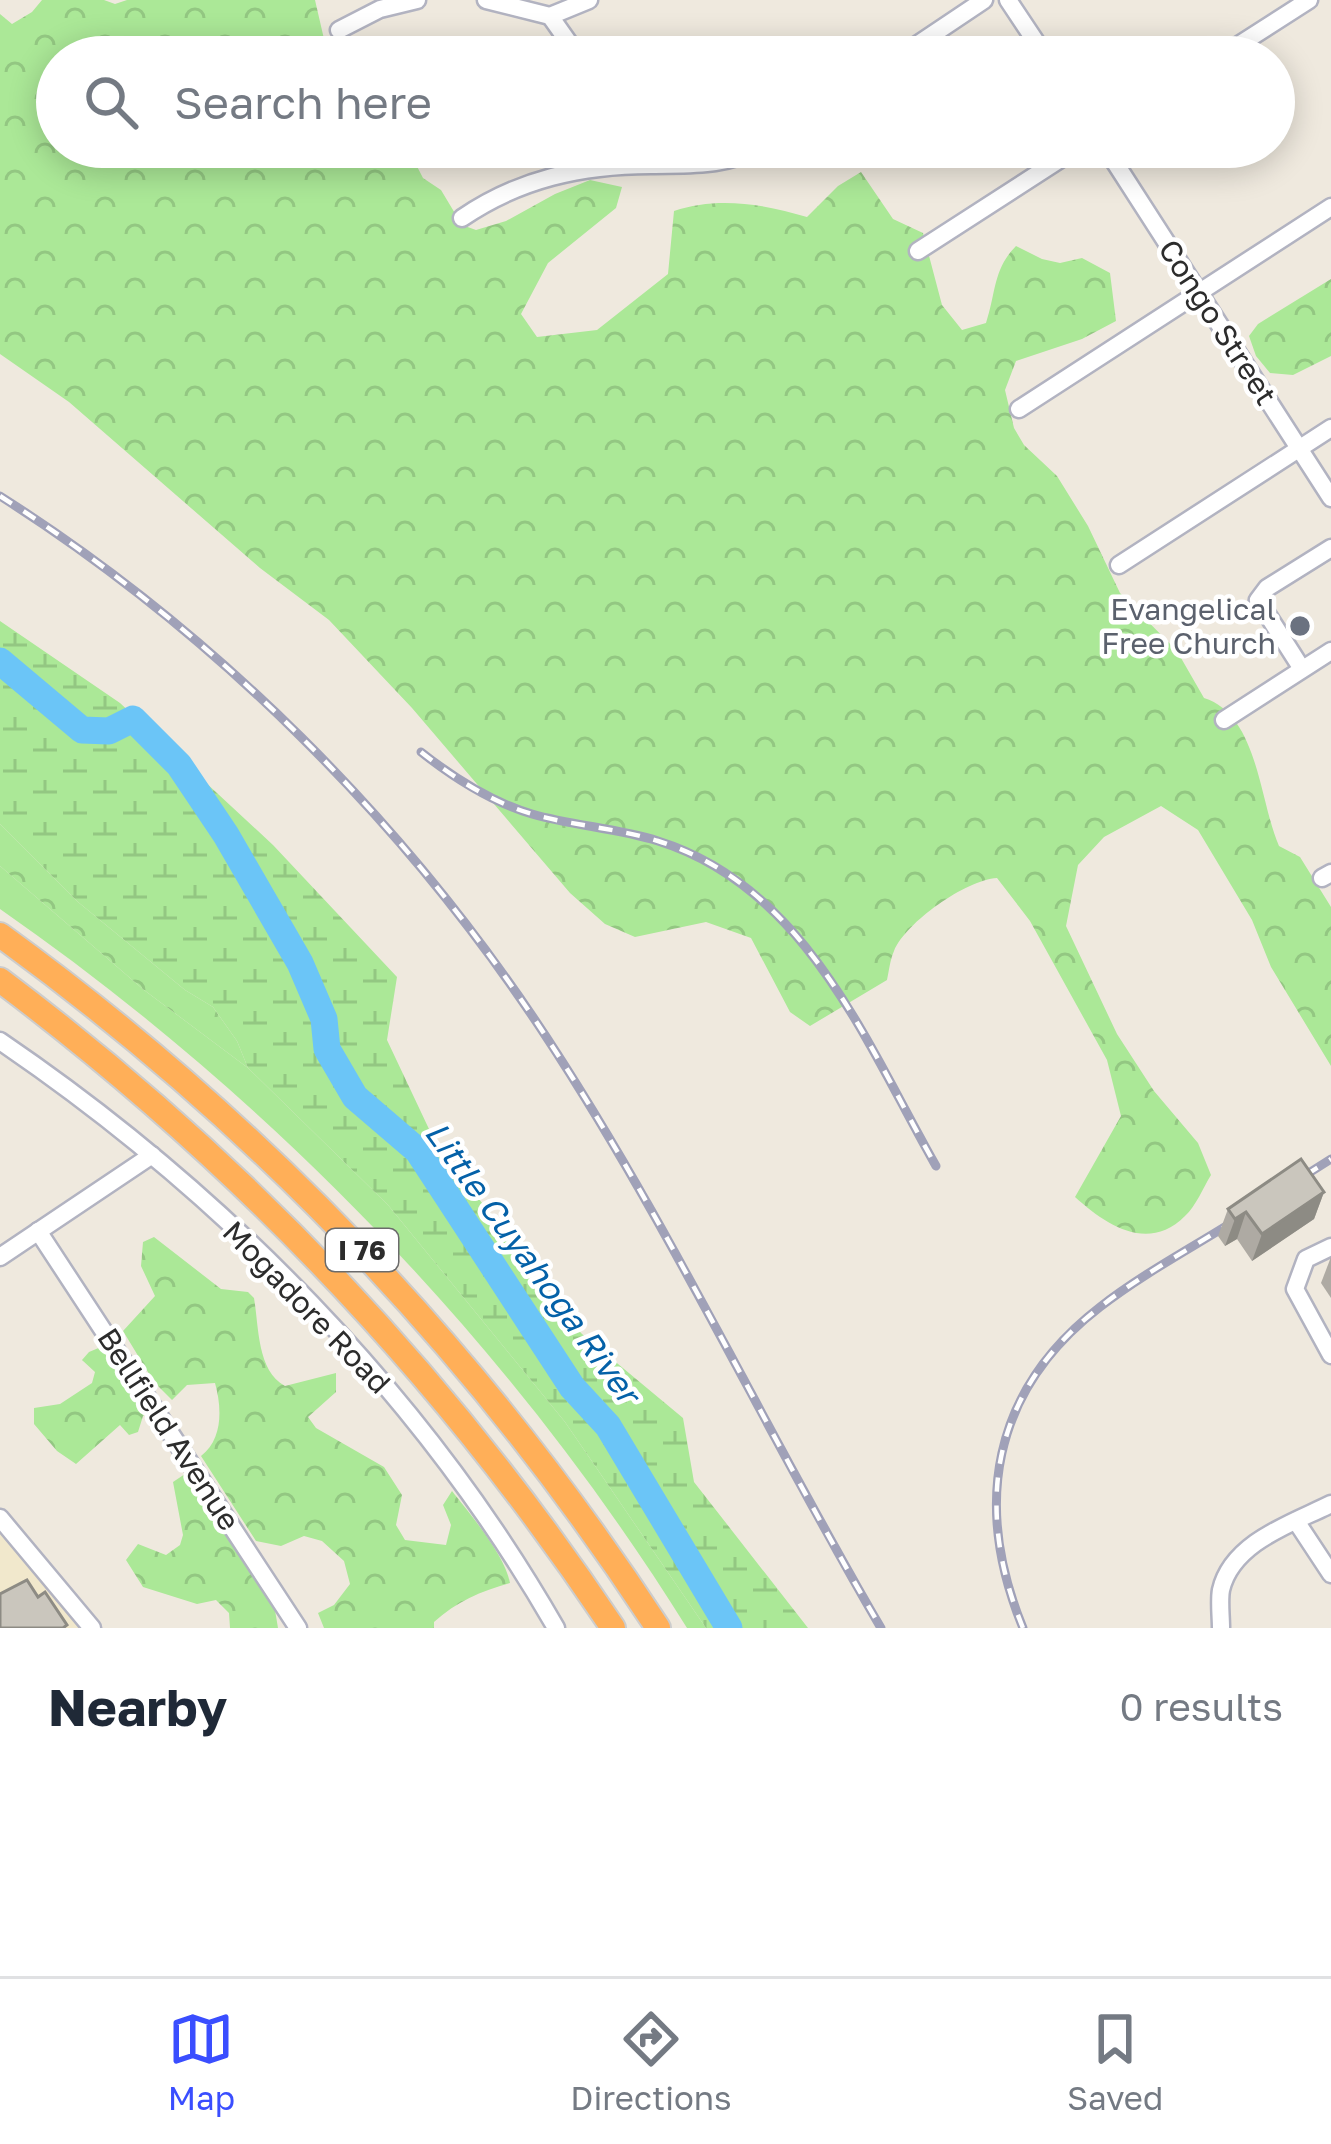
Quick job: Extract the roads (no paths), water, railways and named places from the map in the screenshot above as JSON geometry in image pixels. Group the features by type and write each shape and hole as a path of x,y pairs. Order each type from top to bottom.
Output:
{"highway":[{"name":"I 76","path":"0,935 174,1071 355,1242 440,1335 533,1450 658,1628"},
{"name":"I 76","path":"0,980 183,1129 302,1241 467,1427 613,1628"}],"street":[{"path":"339,30 380,9 417,0"},
{"path":"486,0 550,16 590,0"},
{"path":"930,36 984,0"},
{"path":"1008,0 1032,36"},
{"path":"1253,36 1309,0"},
{"path":"550,16 564,36"},
{"path":"461,218 509,189 592,168"},
{"path":"918,251 1046,168"},
{"name":"Congo Street","path":"1118,168 1331,498"},
{"path":"1019,409 1331,207"},
{"path":"1119,565 1331,428"},
{"path":"1302,669 1258,600 1267,588 1331,548"},
{"path":"1224,720 1331,651"},
{"name":"Mogadore Road","path":"0,1041 152,1155 276,1270 386,1388 472,1495 556,1628"},
{"path":"0,1257 152,1155"},
{"name":"Bellfield Avenue","path":"38,1231 298,1628"},
{"path":"1331,1247 1306,1259 1294,1289 1331,1355"},
{"path":"1221,1628 1221,1588 1239,1556 1331,1504"},
{"path":"0,1518 92,1628"},
{"path":"1296,1521 1331,1574"}],"waterway":[{"name":"Little Cuyahoga River","path":"0,661 82,730 109,731 133,719 179,765 226,835 300,963 324,1019 327,1049 355,1097 418,1151 572,1387 608,1426 729,1628"}],"railway":[{"path":"0,496 157,608 230,671 301,737 431,880 490,956 591,1107 881,1628"},
{"path":"421,752 502,803 548,818 658,841 710,863 754,894 793,932 826,975 936,1166"},
{"path":"1282,1190 1331,1159"},
{"path":"1023,1628 1007,1583 997,1495 1002,1453 1015,1413 1035,1375 1063,1340 1100,1307 1247,1213"}],"place":[{"name":"Evangelical Free Church","path":"1300,626"}]}
